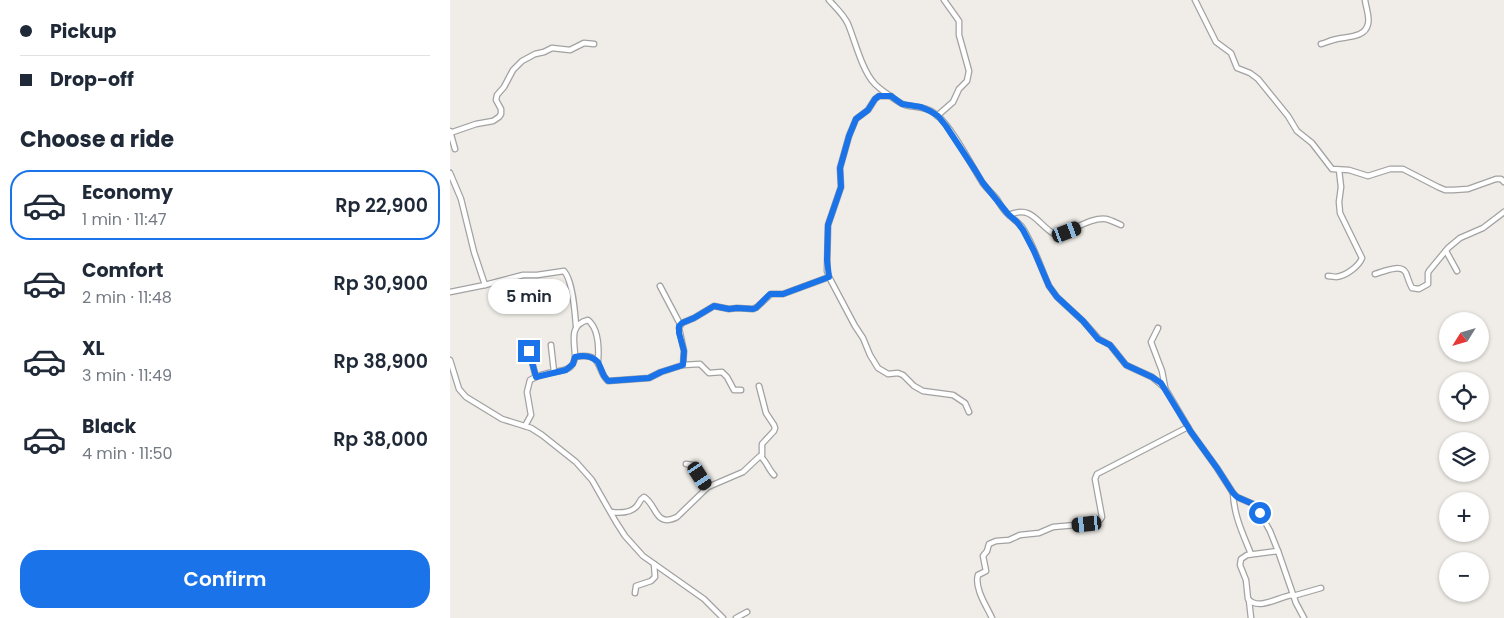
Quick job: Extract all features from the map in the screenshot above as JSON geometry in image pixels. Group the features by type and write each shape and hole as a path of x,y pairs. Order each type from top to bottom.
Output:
{"street":[{"path":"829,0 847,23 870,79 902,104 921,107 938,116 983,183 1026,234 1049,286 1057,297 1083,321 1098,339 1110,345 1126,365 1152,377 1165,388 1188,427 1233,493 1237,497 1253,504 1270,531 1293,596 1304,618"},
{"path":"938,116 953,102 959,89 967,81 969,71 959,35 959,21 944,0"},
{"path":"1195,0 1216,42 1231,53 1237,68 1250,73 1258,79 1298,131 1312,144 1330,167 1368,176 1390,169 1403,169 1438,187 1453,190 1468,189 1496,179 1504,182"},
{"path":"1321,44 1359,35 1366,30 1368,18 1364,0"},
{"path":"455,149 450,132 493,121 499,117 501,112 496,100 497,95 504,87 513,70 522,61 552,48 570,50 584,43 594,44"},
{"path":"891,96 879,96 875,99 868,110 856,119 849,136 840,168 841,187 828,225 827,260 829,277 855,326 864,338 868,352 878,368 888,374 898,373 902,375 923,391 952,395 965,403 969,412"},
{"path":"1328,276 1336,277 1345,274 1358,264 1362,258 1340,213 1341,188 1338,170"},
{"path":"450,173 461,199 474,252 485,284"},
{"path":"1009,215 1021,211 1029,214 1056,235 1072,231 1088,222 1098,220 1108,220 1121,225"},
{"path":"1375,274 1402,268 1412,288 1419,289 1428,284 1428,273 1446,251 1460,238 1483,228 1504,212"},
{"path":"1446,251 1457,271"},
{"path":"450,292 523,275 564,271 569,278 576,326 573,364 564,371 554,372 530,380 527,392 530,417 525,425"},
{"path":"680,324 714,306 729,309 753,309 770,294 783,294 829,277"},
{"path":"660,286 680,324 679,333 684,351 683,365"},
{"path":"576,326 586,320 593,326 598,348 598,362 607,380 649,378 683,365 700,364 709,373 722,372 734,390 742,390"},
{"path":"1158,328 1151,342 1162,371 1165,388"},
{"path":"551,345 554,372"},
{"path":"529,351 536,377"},
{"path":"575,357 585,356 598,362"},
{"path":"450,363 459,389 466,397 502,419 525,425 547,438 582,468 592,480 625,536 643,556 704,599 724,618"},
{"path":"759,386 766,413 775,428 762,444 762,456 774,475"},
{"path":"992,618 980,590 977,577 986,571 983,557 989,544 996,540 1007,540 1018,535 1040,533 1053,527 1087,524 1100,520 1102,517 1095,479 1098,474 1188,427"},
{"path":"611,512 623,512 634,509 644,497 648,499 656,514 661,518 674,519 708,487 739,474 757,458 762,456"},
{"path":"686,464 693,465 708,487"},
{"path":"1233,493 1238,524 1251,554"},
{"path":"1251,618 1246,580 1240,562 1243,557 1251,554 1278,551"},
{"path":"635,593 635,588 638,585 651,581 655,577 654,564"},
{"path":"1248,599 1254,604 1261,605 1280,597 1293,596 1321,588"},
{"path":"736,618 747,612"}],"route":[{"path":"529,351 536,377 569,369 575,357 580,356 595,359 608,381 649,378 683,365 684,351 679,333 679,326 682,323 714,306 724,309 753,309 770,294 783,294 829,277 827,271 828,225 841,187 840,168 844,148 857,117 868,110 877,97 891,96 902,104 921,107 938,116 983,183 1008,214 1020,225 1031,242 1049,286 1057,297 1083,321 1098,339 1110,345 1126,365 1161,383 1191,432 1233,493 1237,497 1253,504 1260,513"}]}
